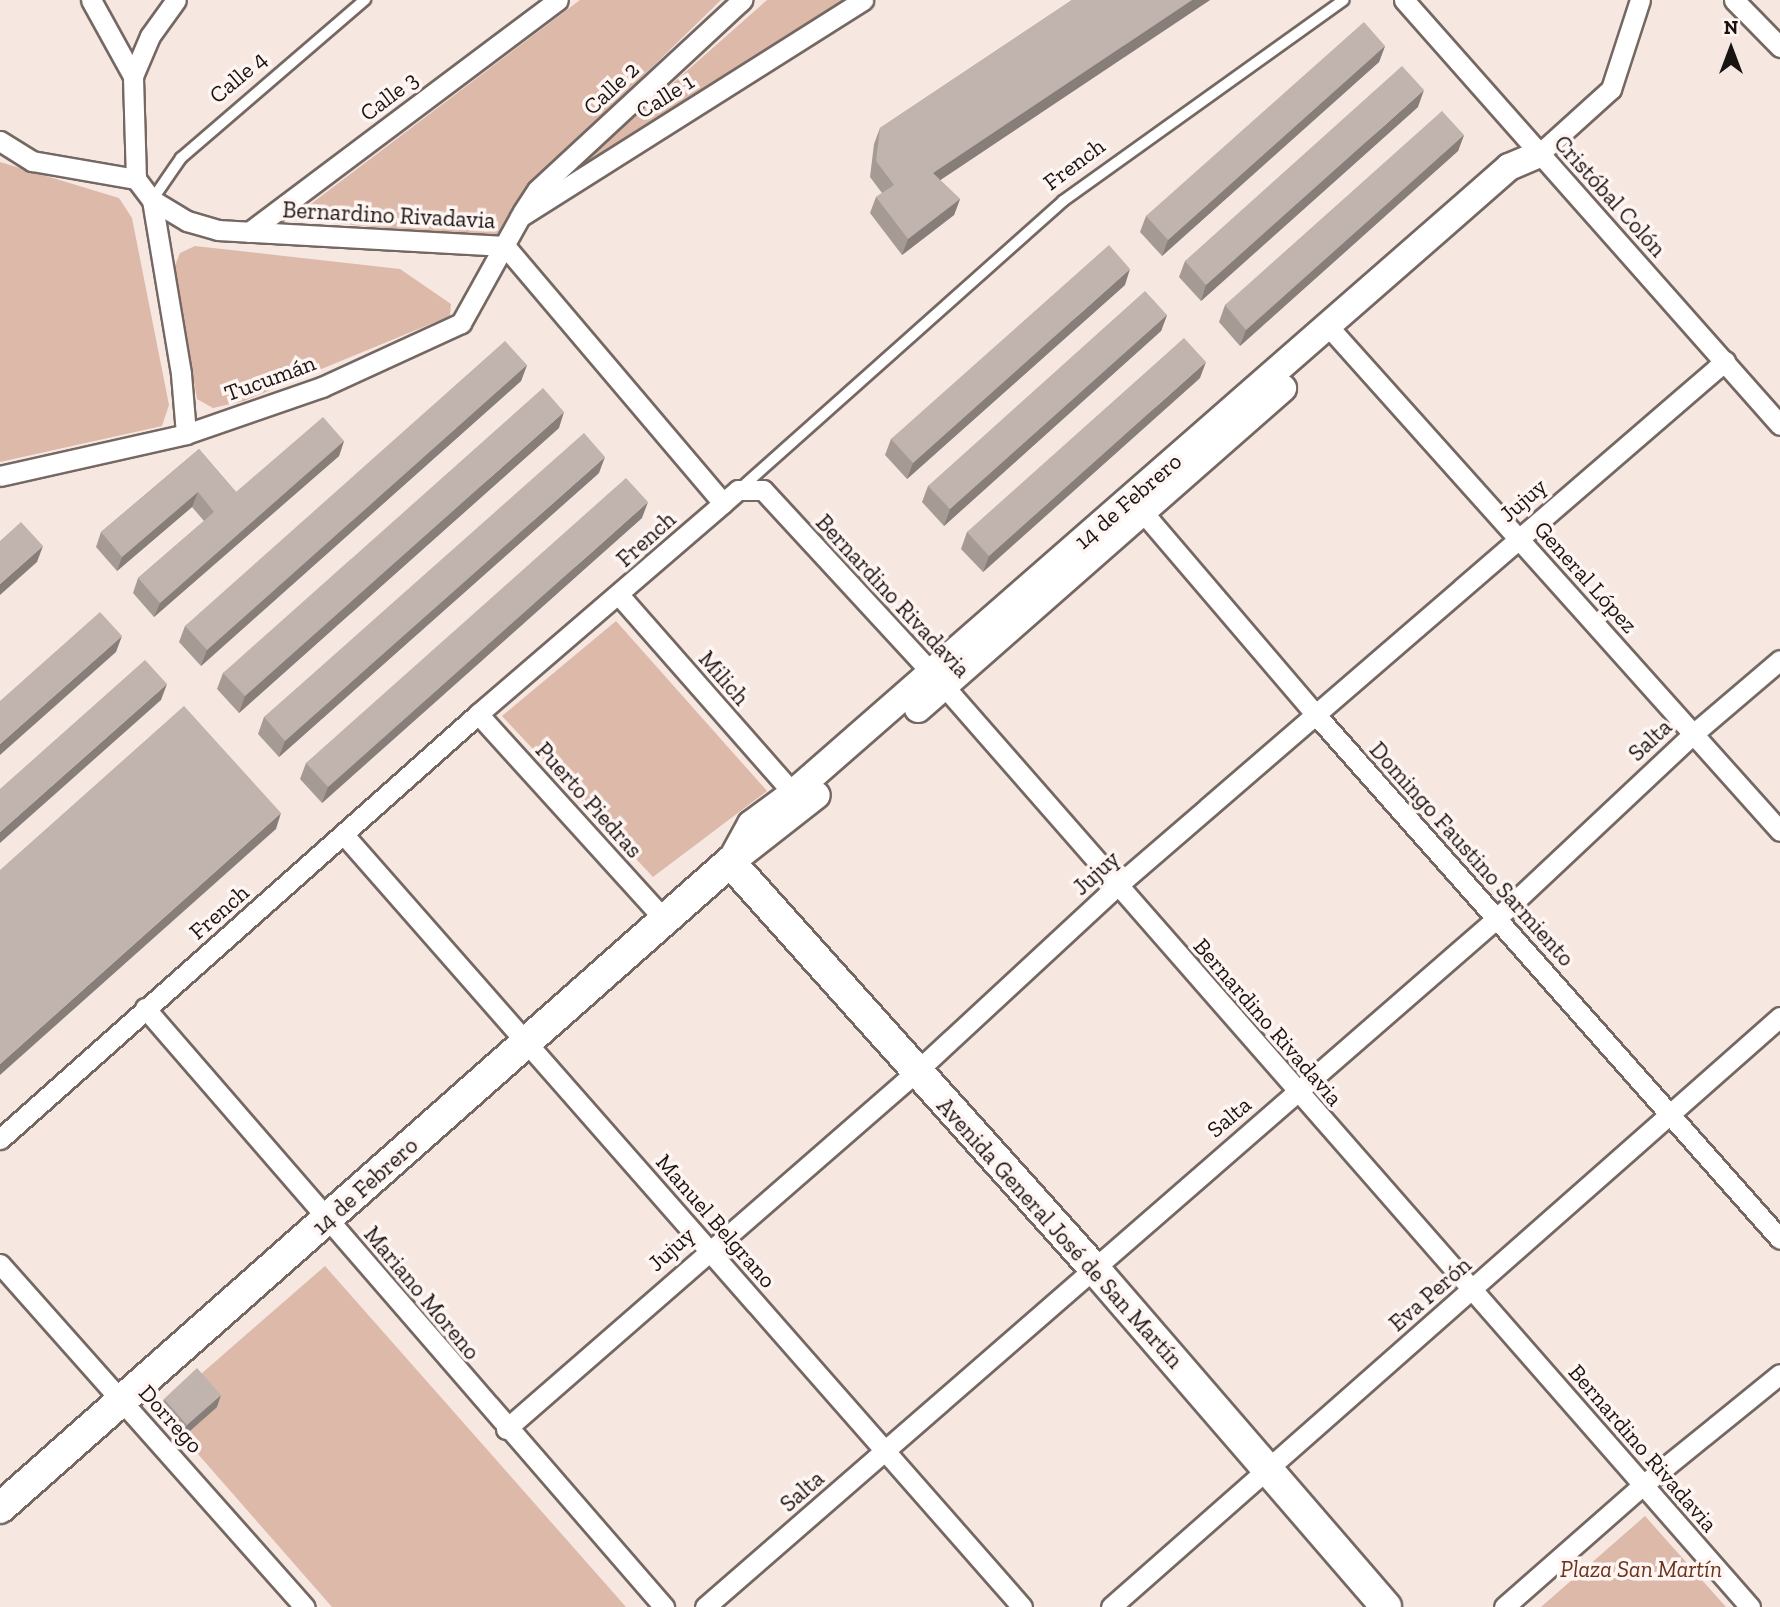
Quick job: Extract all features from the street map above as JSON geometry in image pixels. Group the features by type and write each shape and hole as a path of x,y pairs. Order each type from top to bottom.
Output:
{"main road":[{"name":"14 de Febrero","path":"0,1508 328,1220 664,919 730,862 766,839 937,680 1333,332 1509,167 1539,154"},
{"name":"14 de Febrero","path":"730,862 751,824 937,680"},
{"name":"Avenida General José de San Martín","path":"730,862 1092,1266 1386,1607"}],"street":[{"path":"91,0 134,76"},
{"path":"0,141 32,161 136,179 134,76 150,36 176,0"},
{"name":"Calle 3","path":"249,232 558,0"},
{"name":"Calle 2","path":"520,216 537,190 742,0"},
{"name":"Calle 1","path":"520,216 863,0"},
{"name":"Cristóbal Colón","path":"1404,0 1780,425"},
{"name":"14 de Febrero","path":"1539,154 1611,89 1640,0"},
{"path":"1734,0 1780,47"},
{"name":"Bernardino Rivadavia","path":"136,179 152,200 187,221 218,230 505,246 731,496 763,490 937,680 1296,1093 1750,1607"},
{"path":"152,200 181,374 186,434"},
{"path":"505,246 520,216"},
{"name":"Tucumán","path":"0,477 186,434 322,387 461,323 505,246"},
{"name":"General López","path":"1333,332 1780,831"},
{"name":"Jujuy","path":"506,1429 708,1249 916,1071 1118,886 1317,716 1518,537 1725,361"},
{"name":"French","path":"0,1139 145,1008 345,836 478,714 619,596 731,496"},
{"name":"Domingo Faustino Sarmiento","path":"1138,506 1317,716 1780,1239"},
{"name":"Milich","path":"619,596 793,793"},
{"name":"Salta","path":"705,1607 1092,1266 1497,918 1693,734 1780,660"},
{"name":"Puerto Piedras","path":"478,714 664,919"},
{"name":"Manuel Belgrano","path":"345,836 528,1041 1022,1607"},
{"name":"Mariano Moreno","path":"145,1008 506,1429 664,1607"},
{"name":"Eva Perón","path":"1111,1607 1780,1017"},
{"name":"Dorrego","path":"0,1264 301,1606"},
{"path":"1504,1607 1643,1485 1780,1374"}],"lane":[{"name":"Calle 4","path":"152,200 181,158 365,0"},
{"name":"French","path":"731,496 1063,201 1344,0"}],"green space":[{"path":"580,0 721,0 530,186 495,239 291,219"},
{"path":"767,0 844,0 570,174"},
{"path":"0,162 119,198 132,218 169,405 162,426 0,462"},
{"path":"195,246 400,269 451,304 450,316 244,401 213,408 197,399 174,268 180,253"},
{"path":"616,621 767,791 653,877 502,716"},
{"path":"325,1266 626,1607 332,1607 183,1437 193,1381"},
{"name":"Plaza San Martín","path":"1645,1516 1726,1607 1541,1607"}],"building":[{"path":"1072,0 1192,0 933,173 960,199 908,239 876,197 894,185 876,161 880,128"},
{"path":"1364,22 1385,46 1168,240 1146,216"},
{"path":"1402,66 1424,90 1206,285 1185,261"},
{"path":"1442,111 1464,135 1246,330 1225,305"},
{"path":"1109,245 1130,269 913,463 891,439"},
{"path":"1145,291 1167,315 950,509 928,486"},
{"path":"1184,338 1206,362 989,556 967,532"},
{"path":"505,341 527,365 207,650 185,626"},
{"path":"543,388 564,412 245,696 223,673"},
{"path":"323,417 344,441 160,603 138,578 214,512 198,492 122,557 101,532 199,449 236,492"},
{"path":"584,433 605,457 285,741 264,717"},
{"path":"626,478 648,502 328,787 306,763"},
{"path":"21,522 43,546 0,584 0,541"},
{"path":"100,612 122,636 0,744 0,701"},
{"path":"145,660 167,684 0,832 0,789"},
{"path":"184,706 281,813 0,1064 0,870"},
{"path":"197,1368 221,1395 187,1425 164,1399"}]}
